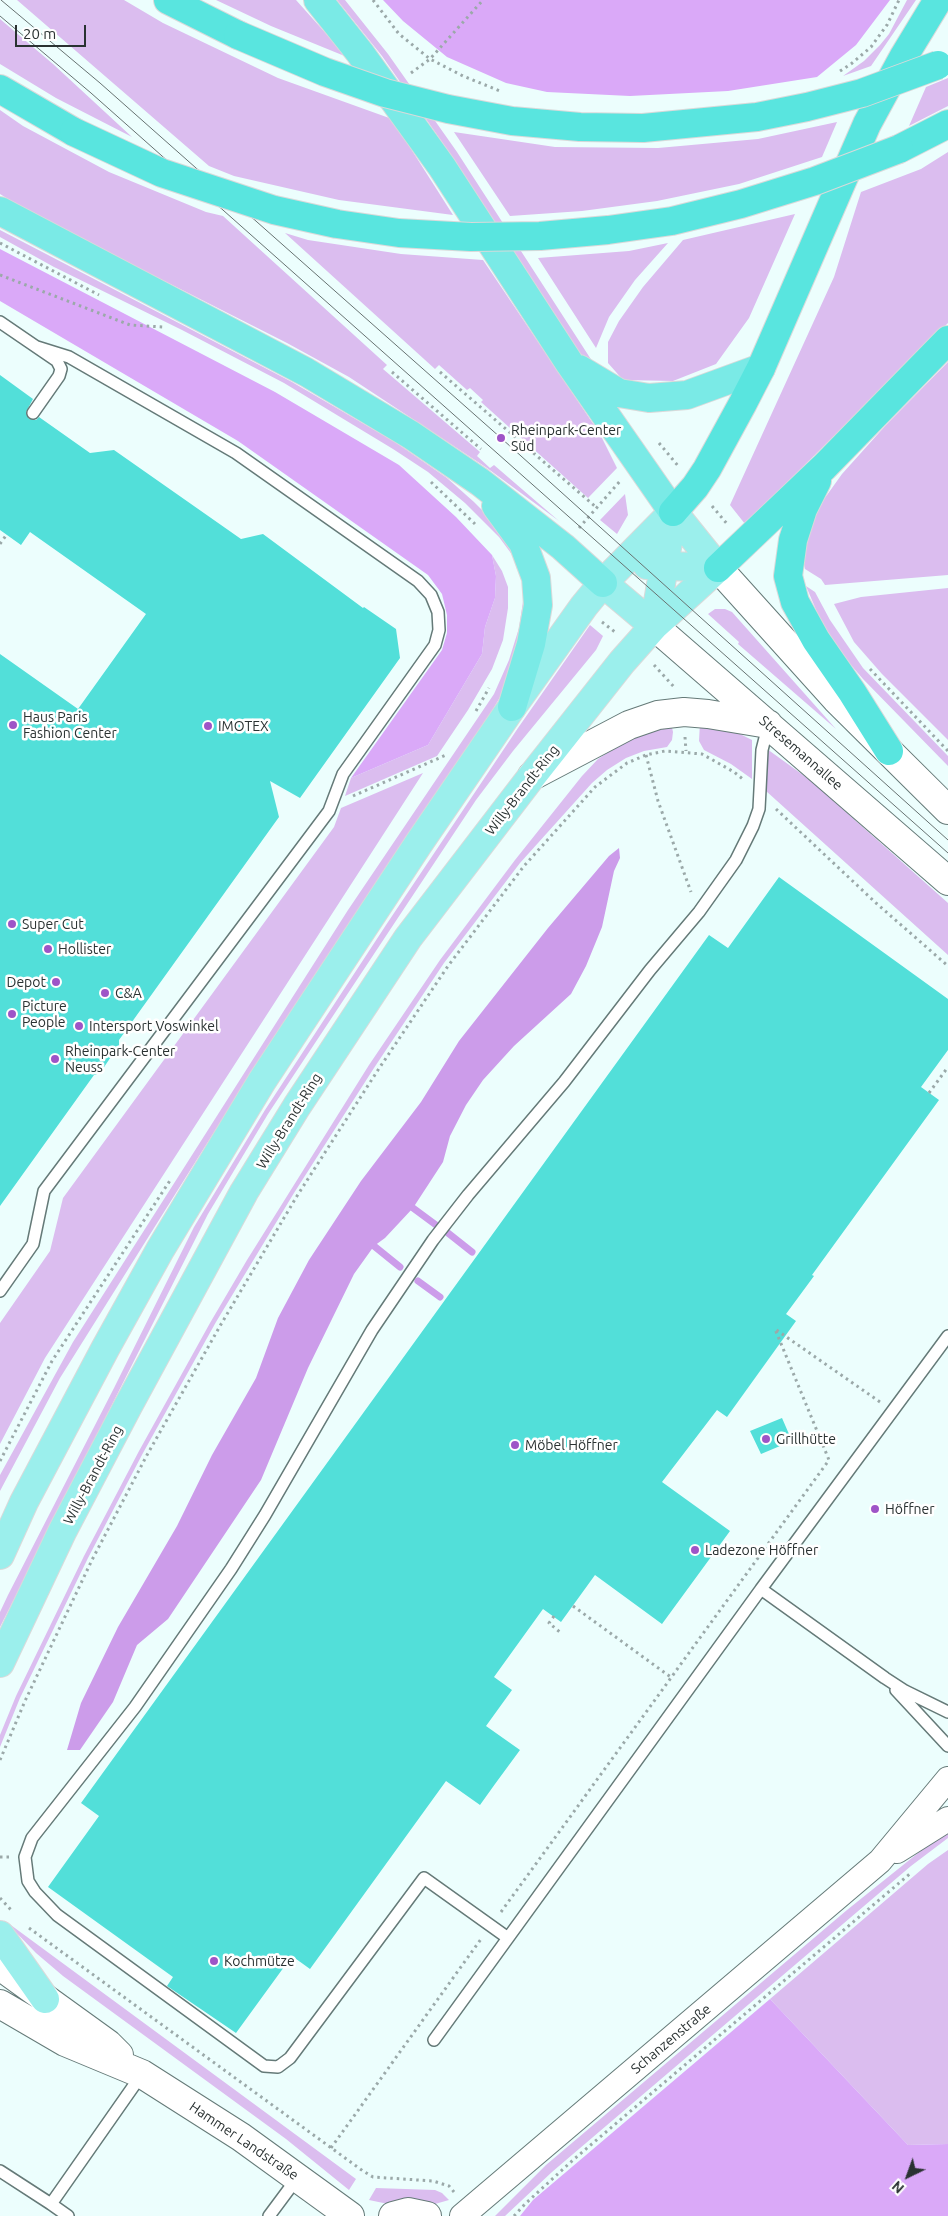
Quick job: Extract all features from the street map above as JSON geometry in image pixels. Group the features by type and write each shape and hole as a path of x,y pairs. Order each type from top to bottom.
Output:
{"highway":[{"path":"168,0 238,35 325,72 385,93 448,109 512,121 580,127 643,128 757,117 862,93 943,63"},
{"path":"318,0 360,53 442,167 570,364 673,512 696,487 707,469 760,368 867,124 904,56 938,0"},
{"path":"0,89 74,132 162,173 274,210 337,224 398,233 472,238 540,236 608,230 672,221 741,204 816,181 899,149 948,124"},
{"path":"0,212 306,372 411,435 480,482 563,547 612,574"},
{"path":"718,568 824,466 948,340"},
{"path":"570,364 619,393 649,398 687,395 760,368"},
{"path":"824,466 803,509 793,540 788,576 796,602 816,640 852,692 888,751"},
{"path":"480,482 523,544 536,578 538,605 531,644 512,707"}],"main road":[{"path":"654,626 673,512"},
{"path":"673,512 718,568 836,699 948,810"},
{"path":"0,1555 24,1502 165,1241 262,1081 512,707 612,574 673,512"},
{"path":"612,574 664,565 718,568"},
{"name":"Willy-Brandt-Ring","path":"0,1663 62,1532 244,1192 297,1106 408,938 532,776 622,662 654,626 718,568"},
{"name":"Stresemannallee","path":"612,574 654,626 948,881"},
{"path":"532,776 629,725 658,715 684,712 768,724"},
{"path":"7,1925 45,1998"},
{"name":"Hammer Landstraße","path":"0,1966 108,2044 138,2071 241,2137 350,2216"},
{"name":"Hammer Landstraße","path":"0,2004 64,2042 138,2071"},
{"path":"393,2216 408,2212 427,2216"}],"street":[{"name":"Schanzenstraße","path":"880,1861 948,1778"},
{"name":"Schanzenstraße","path":"460,2206 880,1861 948,1819"}],"lane":[{"path":"0,322 57,361 61,369 59,376 33,413"},
{"path":"0,1291 33,1244 44,1190 329,811 343,774 435,645 439,630 438,612 431,595 418,581 236,453 69,357 37,347"},
{"path":"508,1938 424,1878 290,2058 278,2067 264,2066 57,1915 35,1892 28,1881 25,1857 32,1838 134,1707 231,1569 265,1515 372,1330 433,1240 468,1195 564,1082 650,970 699,912 743,849 754,826 759,809 762,750 768,724"},
{"path":"434,2040 761,1589 948,1336"},
{"path":"761,1589 885,1678 905,1691 948,1712"},
{"path":"885,1678 948,1746"},
{"path":"51,2204 138,2071"},
{"path":"0,2171 68,2216"},
{"path":"269,2216 298,2177"}],"path":[{"path":"373,0 399,34 430,59 463,76 501,92"},
{"path":"408,75 430,59 483,0"},
{"path":"838,72 871,47 887,25 899,0"},
{"path":"0,243 103,297"},
{"path":"0,275 130,325 163,327"},
{"path":"154,323 171,332"},
{"path":"440,372 596,508"},
{"path":"563,547 638,461"},
{"path":"426,479 476,525"},
{"path":"0,544 7,534"},
{"path":"0,1760 25,1701 92,1560 147,1455 225,1318 318,1162 448,966 524,866 595,787 627,763 646,755 665,751 702,754 734,772 759,792 876,902 948,966"},
{"path":"329,811 345,800 446,754"},
{"path":"646,755 658,801 699,912"},
{"path":"929,1093 948,1067"},
{"path":"331,2148 829,1460 775,1329 892,1411"},
{"path":"573,1606 672,1678"},
{"path":"554,1616 549,1623 561,1633"},
{"path":"514,2216 573,2160 918,1867"},
{"path":"0,1898 7,1925"},
{"path":"27,1927 373,2177 433,2181 448,2186 460,2206"}],"shaded area":[{"path":"17,0 124,0 163,23 278,78 392,119 453,215 339,200 234,176 209,166"},
{"path":"216,0 296,0 347,57 271,26"},
{"path":"337,0 345,0 388,54 457,152 594,364 579,353 456,162 382,56"},
{"path":"383,0 890,0 856,45 817,77 728,91 630,96 547,92 506,83 447,57 403,21"},
{"path":"907,0 916,0 871,66 843,76 864,61 880,45 889,34"},
{"path":"0,19 53,64 132,137 56,98 0,64"},
{"path":"948,78 948,106 909,126 926,87"},
{"path":"0,110 23,126 109,172 206,212 223,216 387,365 383,369 480,452 477,456 490,468 494,465 559,521 487,468 349,377 287,343 32,214 0,194"},
{"path":"837,122 822,157 739,184 657,201 582,211 510,216 454,132 555,147 658,148 758,139"},
{"path":"948,152 948,323 745,524 730,505 834,277 861,192 921,169"},
{"path":"795,214 749,318 716,364 673,381 623,380 608,363 608,342 619,321 643,287 683,240"},
{"path":"0,230 292,382 395,442 447,478 474,502 497,525 524,568 517,569 513,556 499,537 465,503 428,472 393,449 284,383 54,267 0,237"},
{"path":"285,233 308,240 401,254 483,260 600,434 617,468 588,498 481,402 483,400 470,388 467,390 439,365 435,369"},
{"path":"668,243 635,280 609,317 596,348 538,258 629,251"},
{"path":"0,249 275,392 399,465 456,517 492,555 496,576 495,598 485,627 482,654 428,745 351,778 442,650 447,633 447,615 442,594 428,575 238,441 0,301"},
{"path":"948,362 948,575 825,585 821,579 805,569 803,560 805,546 817,509 842,474 886,425"},
{"path":"625,494 628,515 617,534 600,520"},
{"path":"492,555 502,571 508,587 508,608 503,640 492,669 468,710 437,756 345,796 351,778 428,745 482,654 485,627 495,598 496,576"},
{"path":"806,586 815,592 830,620 863,668 948,756 948,766 863,679 839,651 825,631"},
{"path":"948,588 948,740 882,674 854,642 834,604 861,597"},
{"path":"530,594 506,687 483,726 391,860 253,1070 60,1378 0,1491 0,1475 73,1342 348,910 494,694 509,660 519,628 524,595"},
{"path":"715,609 725,609 732,612 836,729 738,644 739,642 708,614"},
{"path":"590,625 603,636 596,650 513,751 476,800 268,1114 208,1214 0,1627 0,1612 8,1595 194,1227 265,1110 386,925 518,728"},
{"path":"700,722 732,730 752,740 752,779 731,764 704,750 699,741"},
{"path":"671,723 672,740 667,747 644,751 626,758 607,770 592,783 520,863 444,963 374,1068 294,1193 216,1322 143,1453 88,1558 20,1698 0,1747 0,1735 16,1696 84,1556 139,1451 247,1260 369,1065 440,960 515,860 582,776 598,759 616,747 635,736"},
{"path":"767,749 810,780 948,903 948,955 766,791"},
{"path":"423,773 45,1358 0,1444 0,1323 50,1251 63,1198 334,827 341,808"},
{"path":"619,848 620,858 614,871 602,927 586,966 571,994 514,1046 483,1080 466,1105 450,1136 443,1162 413,1208 385,1238 374,1246 354,1274 308,1368 261,1480 168,1619 137,1645 113,1702 80,1750 67,1750 81,1703 118,1627 177,1526 212,1455 256,1378 278,1318 309,1260 361,1181 421,1102 459,1041 548,928 609,856"},
{"path":"948,1829 948,1838 911,1866 552,2172 505,2216 495,2216 546,2165 847,1910"},
{"path":"948,1850 948,2144 908,2145 770,1999 928,1864"},
{"path":"4,1920 356,2179 349,2190 286,2139 63,1976 36,1953"},
{"path":"770,1999 908,2145 948,2144 948,2216 520,2216 533,2200"},
{"path":"376,2188 435,2190 442,2193 449,2200 428,2206 388,2204 369,2200"}],"building":[{"name":"IMOTEX","path":"0,375 33,399 26,412 29,419 36,420 39,417 90,453 114,450 241,539 263,534 363,608 396,629 400,658 300,798 270,781 279,817 119,1040 119,1045 100,1073 94,1075 0,1206 0,654 78,709 146,614 30,532 21,545 0,530"},
{"name":"Möbel Höffner","path":"779,877 948,999 948,1050 921,1087 939,1100 812,1275 814,1276 786,1314 796,1321 727,1417 717,1410 662,1482 730,1531 662,1624 595,1575 561,1622 543,1609 494,1677 512,1690 486,1726 520,1750 480,1805 446,1781 310,1969 292,1956 236,2033 167,1986 173,1977 48,1887 99,1816 81,1803 709,935 728,948"},
{"name":"Grillhütte","path":"782,1418 792,1441 761,1454 750,1431"}],"waterway":[{"path":"413,1208 436,1225"},
{"path":"448,1233 472,1252"},
{"path":"374,1246 400,1267"},
{"path":"418,1281 440,1297"}],"tram line":[{"path":"1,0 100,83 501,438 948,840"},
{"path":"0,16 91,93 948,853"}],"place":[{"name":"Rheinpark-Center Süd","path":"501,438"},
{"name":"Haus Paris Fashion Center","path":"13,725"},
{"name":"IMOTEX","path":"208,726"},
{"name":"Super Cut","path":"12,924"},
{"name":"Hollister","path":"48,949"},
{"name":"Depot","path":"56,982"},
{"name":"C&A","path":"105,993"},
{"name":"Picture People","path":"12,1014"},
{"name":"Intersport Voswinkel","path":"79,1026"},
{"name":"Rheinpark-Center Neuss","path":"55,1059"},
{"name":"Grillhütte","path":"766,1439"},
{"name":"Möbel Höffner","path":"515,1445"},
{"name":"Höffner","path":"875,1509"},
{"name":"Ladezone Höffner","path":"695,1550"},
{"name":"Kochmütze","path":"214,1961"}]}
